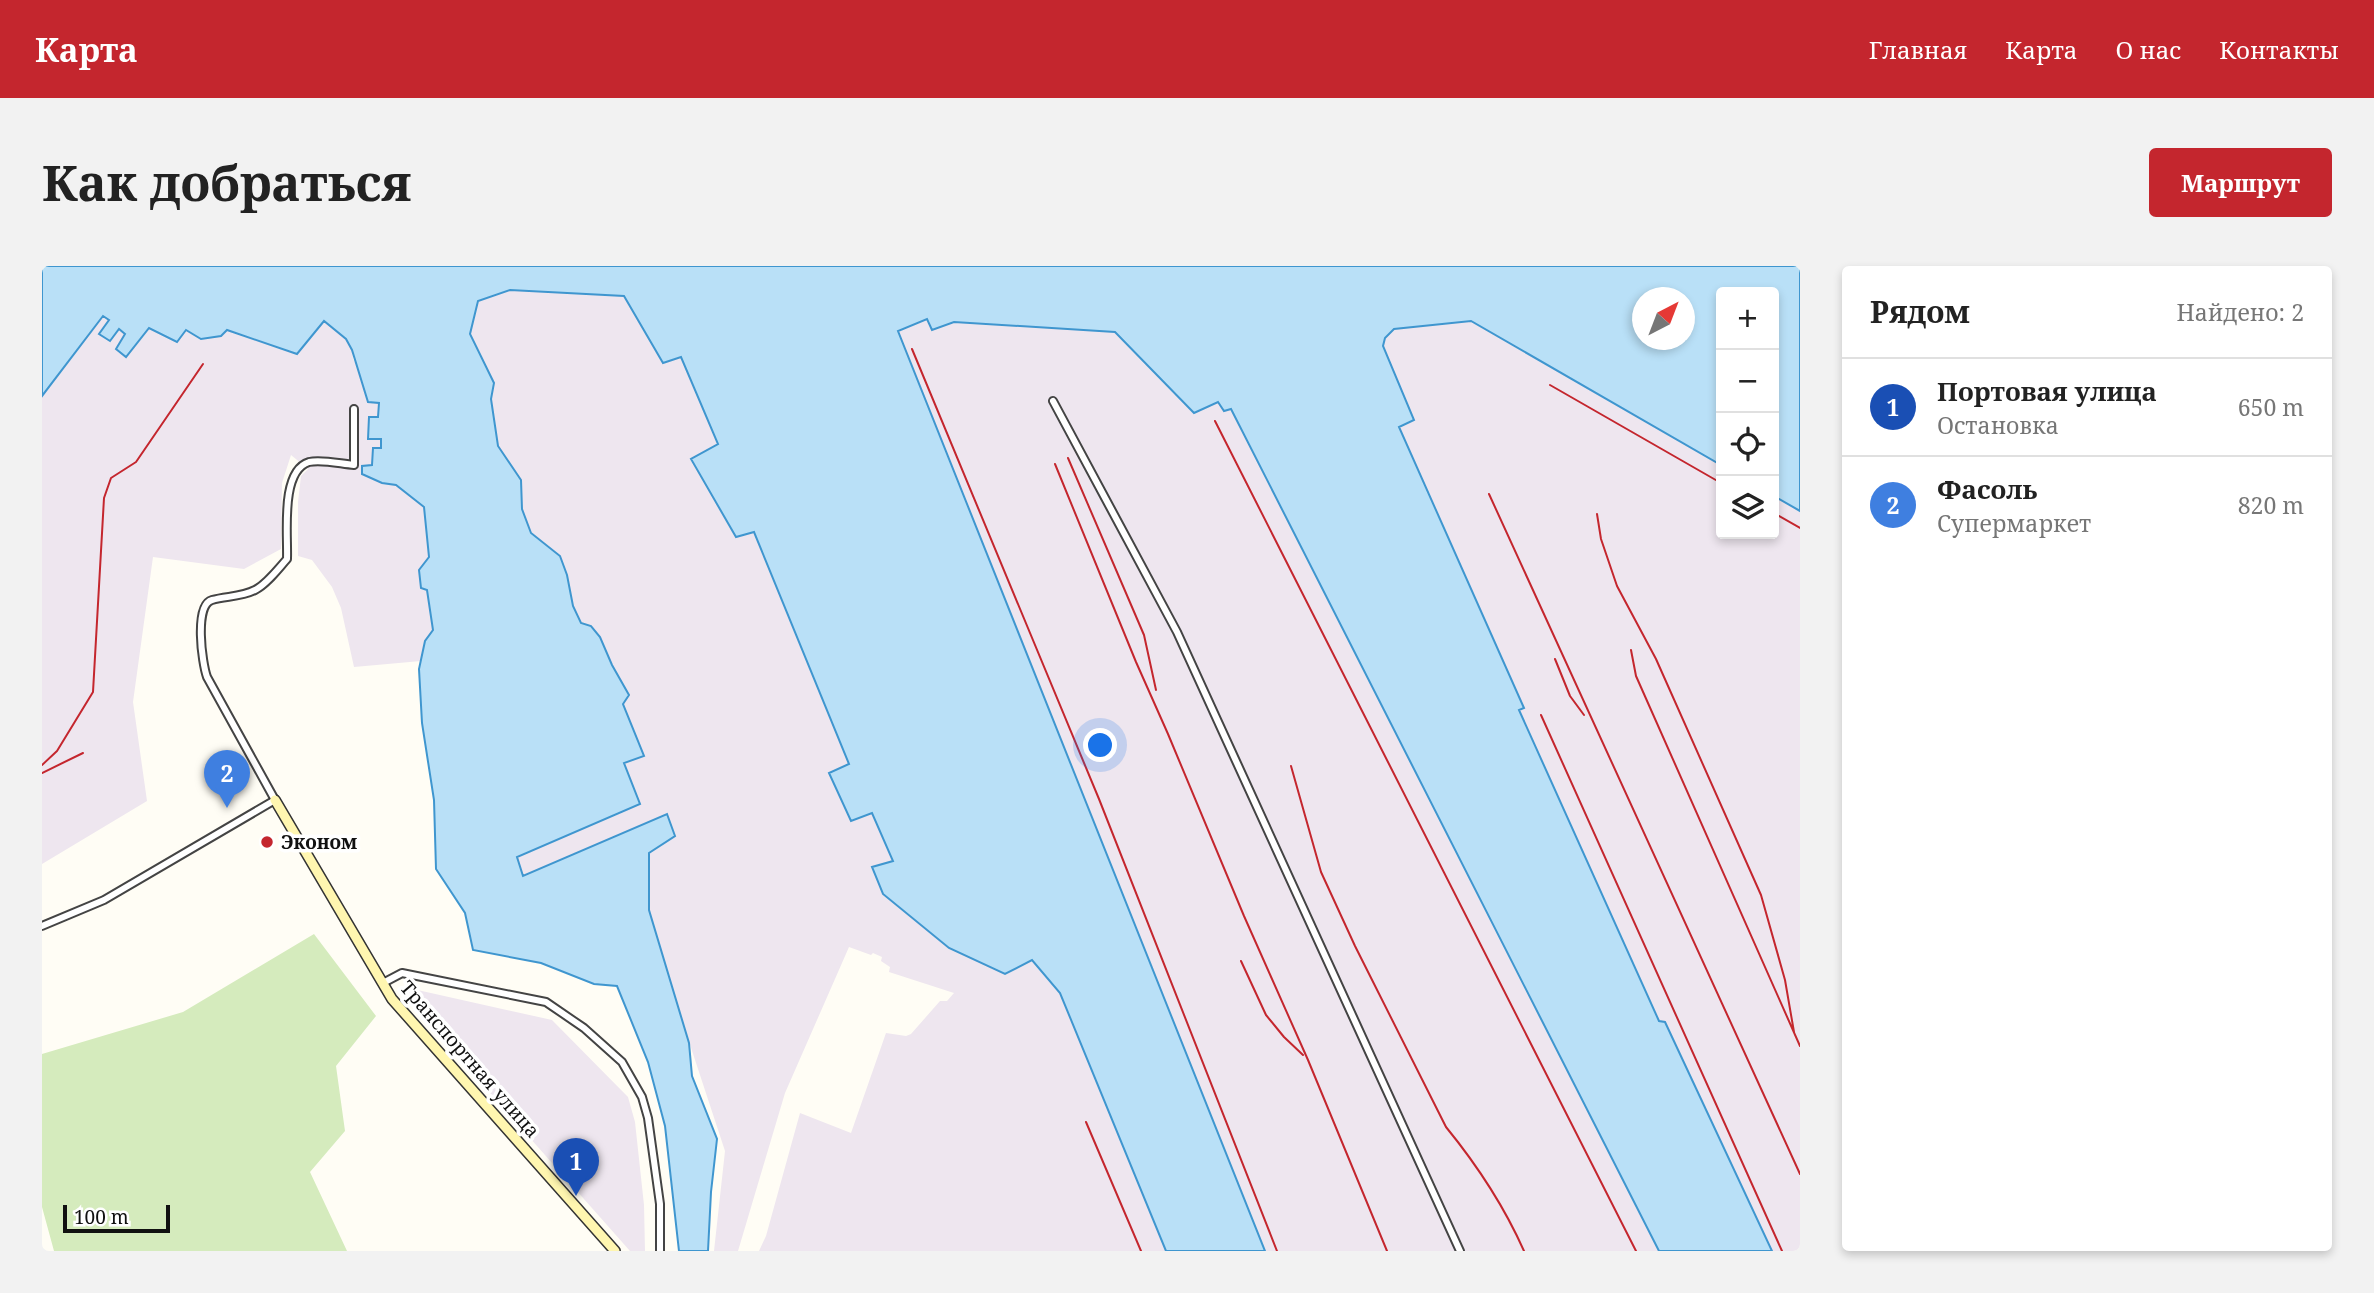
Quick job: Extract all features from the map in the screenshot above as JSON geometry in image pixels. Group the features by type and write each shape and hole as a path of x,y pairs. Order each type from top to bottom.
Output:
{"street":[{"path":"1053,401 1177,632 1460,1251"},
{"path":"42,926 104,900 275,800 207,677 203,665 202,614 210,600 257,590 287,559 289,484 298,468 311,461 354,465 354,409"},
{"name":"Транспортная улица","path":"275,800 391,999 615,1251"},
{"name":"Транспортная улица","path":"383,983 402,973 546,1002 584,1028 622,1062 642,1097 648,1118 660,1204 660,1251"}],"shaded area":[{"path":"510,290 624,296 663,363 681,357 718,445 691,459 736,537 754,531 849,764 829,773 872,813 893,861 949,948 1005,974 1032,960 1060,993 1166,1251 759,1251 766,1236 800,1113 851,1133 886,1033 906,1036 911,1034 940,1001 947,1001 954,993 889,972 890,967 881,961 882,957 849,947 785,1093 738,1251 714,1251 725,1151 649,910 649,853 668,815 523,876 517,857 639,804 624,763 644,756 600,637 591,626 582,623 573,606 560,556 531,533 522,509 521,480 498,446 491,399 494,383 470,334 478,301"},
{"path":"103,316 126,334 116,349 149,328 177,342 186,330 201,339 221,336 227,330 297,354 324,321 346,339 353,359 379,402 378,417 369,417 369,439 381,439 382,483 396,485 424,507 429,557 427,590 433,630 425,641 421,661 354,667 341,608 332,587 312,560 298,556 298,502 301,476 308,469 291,455 282,483 281,549 244,569 153,557 133,702 147,801 42,864 42,396"},
{"path":"927,319 932,330 954,322 1116,332 1193,412 1218,402 1231,409 1659,1251 1265,1251 898,331"},
{"path":"1470,321 1716,462 1716,539 1779,539 1779,499 1800,511 1800,1251 1772,1251 1665,1023 1660,1022 1519,710 1524,708 1399,427 1414,420 1383,346 1385,338 1394,329"},
{"path":"413,989 552,1020 628,1097 635,1122 644,1205 645,1251 630,1251 404,996"}],"green space":[{"path":"314,934 376,1016 336,1066 345,1131 310,1172 347,1251 54,1251 42,1207 42,1054 183,1012"}],"water":[{"path":"42,266 1800,266 1800,511 1779,499 1779,287 1716,287 1716,462 1471,321 1394,329 1385,338 1383,346 1414,420 1399,427 1524,708 1519,710 1659,1021 1665,1022 1772,1251 1659,1251 1231,409 1224,411 1218,402 1194,413 1115,332 954,322 932,330 927,319 898,331 1265,1251 1166,1251 1060,993 1032,960 1005,974 949,948 883,894 872,867 893,861 872,813 851,821 829,773 849,764 754,532 736,537 691,459 718,444 681,357 663,363 624,296 510,290 478,301 470,334 494,383 491,399 498,446 521,480 522,509 531,533 560,556 573,606 581,623 591,626 600,637 629,695 623,704 644,756 624,763 640,804 517,857 523,876 667,814 675,836 649,853 649,910 689,1043 692,1076 717,1139 708,1251 679,1251 665,1126 648,1062 617,986 594,984 541,963 473,950 465,913 436,869 434,800 422,723 419,669 425,641 433,630 427,590 421,588 419,570 429,557 424,507 396,485 382,483 362,474 362,466 372,465 373,448 381,448 381,439 368,439 369,417 378,417 379,403 368,402 346,339 324,321 297,354 227,330 221,336 201,339 186,330 177,342 149,328 126,357 116,349 125,334 119,329 110,341 99,334 109,320 103,316 42,396"}],"railway":[{"path":"912,349 1099,799 1277,1251"},
{"path":"42,765 57,751 93,692 104,498 111,478 136,462 203,364"},
{"path":"1550,385 1716,480"},
{"path":"1215,421 1636,1251"},
{"path":"1068,458 1144,635 1156,690"},
{"path":"1055,464 1136,662 1308,1060 1387,1251"},
{"path":"1489,494 1800,1174"},
{"path":"1597,514 1601,539 1617,586 1656,659 1761,895 1785,980 1794,1032"},
{"path":"1779,516 1800,528"},
{"path":"1631,650 1636,676 1800,1046"},
{"path":"1555,659 1570,696 1584,715"},
{"path":"1541,715 1782,1251"},
{"path":"42,773 83,753"},
{"path":"1291,766 1321,872 1355,946 1446,1127 1489,1186 1524,1251"},
{"path":"1241,961 1266,1015 1303,1055"},
{"path":"1086,1122 1141,1251"}],"place":[{"name":"Фасоль","path":"227,808"},
{"name":"Эконом","path":"267,842"},
{"name":"Портовая улица","path":"576,1196"}]}
